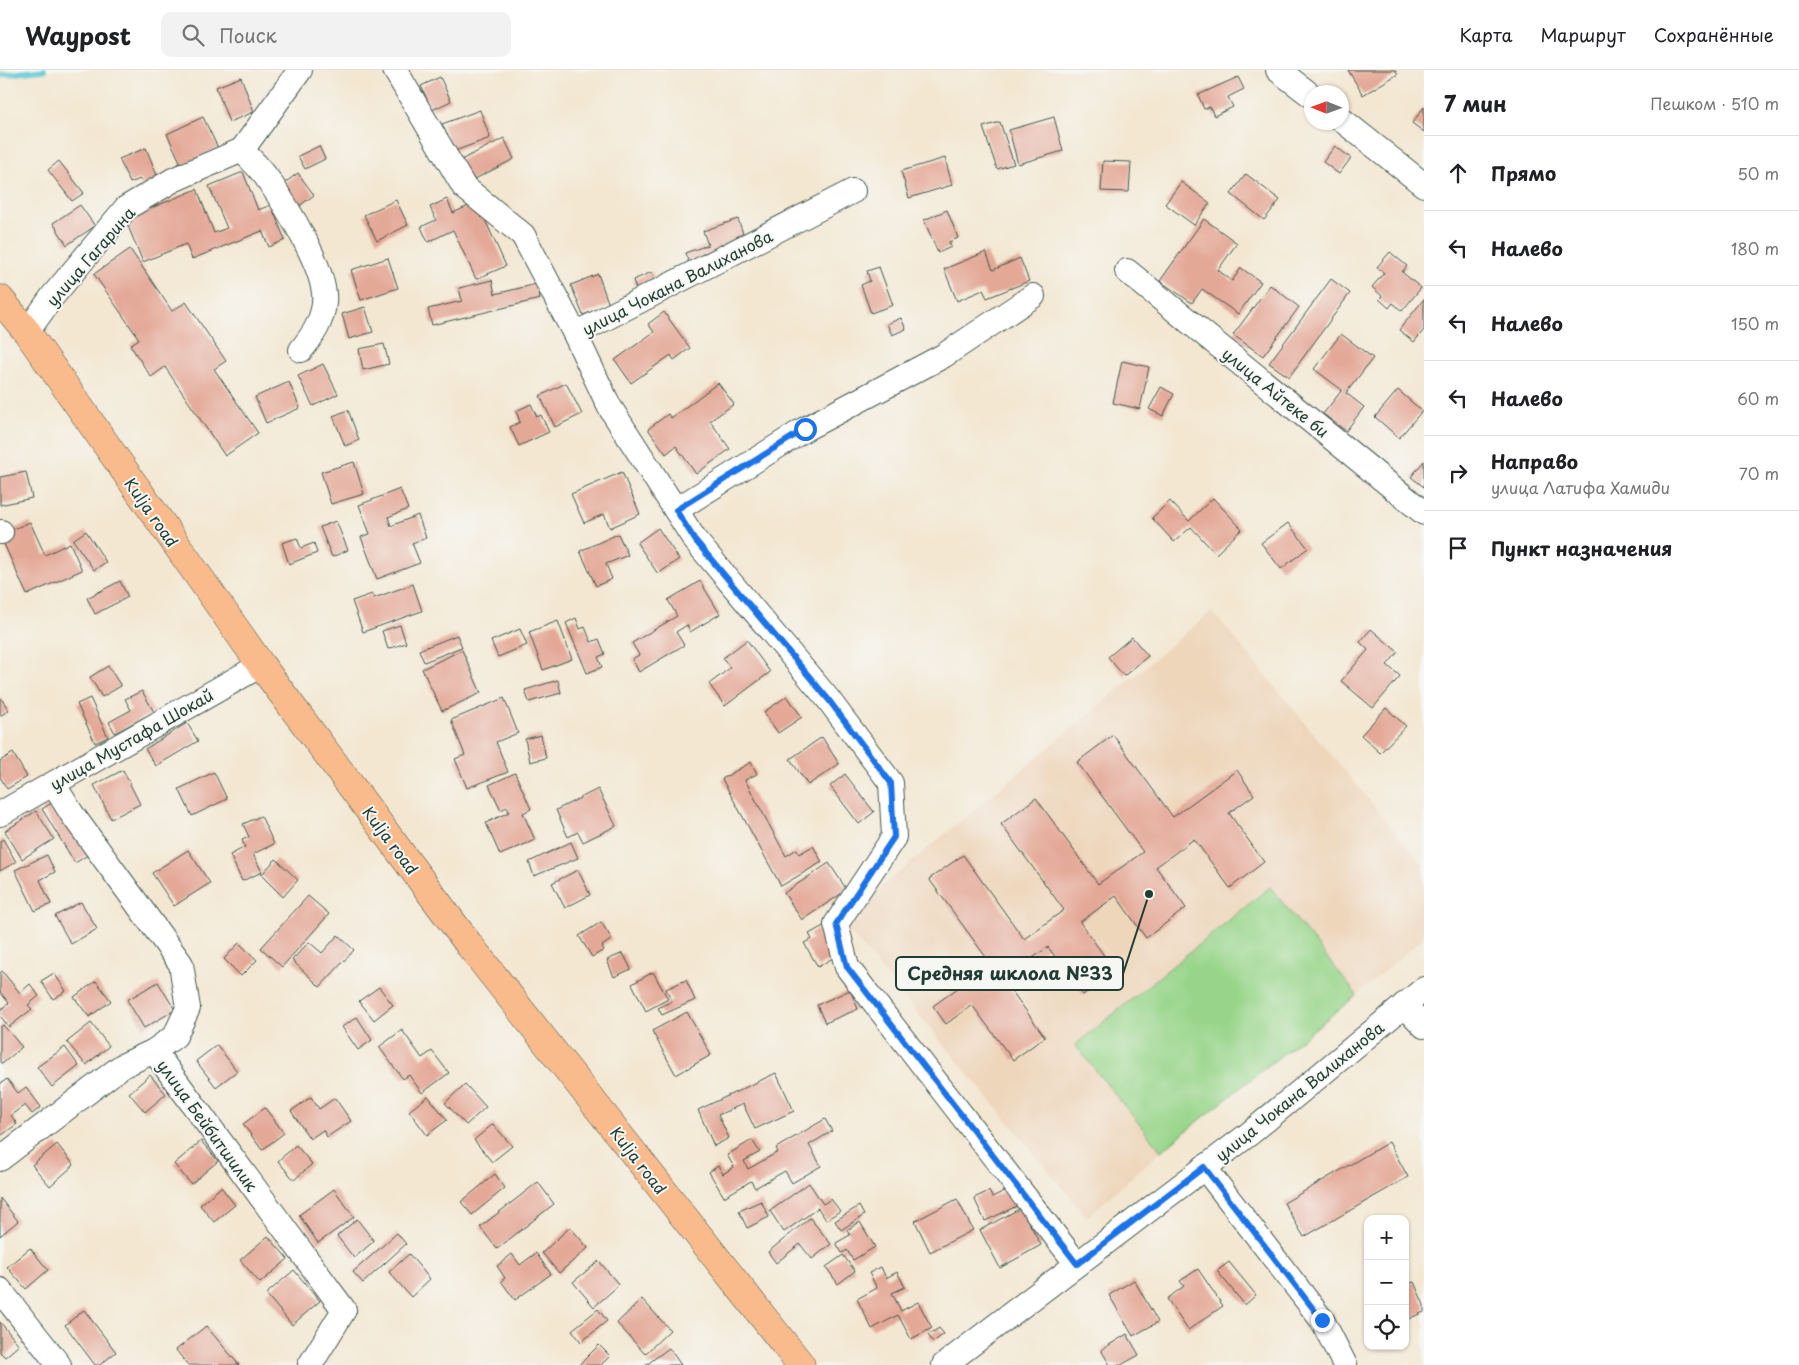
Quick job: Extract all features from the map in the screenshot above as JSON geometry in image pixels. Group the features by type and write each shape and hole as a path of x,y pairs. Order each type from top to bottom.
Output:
{"main road":[{"name":"Kulja road","path":"0,299 27,332 262,665 470,946 802,1365"}],"street":[{"path":"300,70 242,150 266,177 302,234 318,268 325,301 317,331 302,350"},
{"path":"395,70 464,187 523,235 575,334"},
{"path":"1278,70 1304,90"},
{"path":"1349,126 1424,185"},
{"name":"улица Гагарина","path":"27,332 52,298 126,208 173,180 242,150"},
{"name":"улица Чокана Валиханова","path":"853,191 575,334 609,406 695,540 828,699 891,783 894,837 836,924 847,967 1077,1264"},
{"name":"улица Айтеке би","path":"1127,271 1424,513"},
{"path":"676,510 805,429 943,356 1033,296"},
{"name":"улица Мустафа Шокай","path":"0,814 262,665"},
{"name":"улица Бейбитшилик","path":"54,785 72,814 182,964 188,1008 175,1036 154,1052 344,1310 310,1365"},
{"name":"улица Чокана Валиханова","path":"944,1365 1249,1134 1424,989"},
{"path":"1404,1005 1424,1026"},
{"path":"0,1159 122,1066 154,1052"},
{"path":"1204,1167 1322,1320 1345,1365"},
{"path":"0,1290 59,1365"}],"shaded area":[{"path":"1212,611 1424,866 1424,937 1357,995 1161,1151 1087,1217 841,921"}],"green space":[{"path":"1270,887 1357,995 1161,1151 1075,1045"}],"building":[{"path":"1348,70 1395,70 1398,74 1363,95"},
{"path":"241,77 254,112 229,122 216,87"},
{"path":"440,77 451,101 432,110 421,86"},
{"path":"1238,77 1244,89 1228,97 1233,107 1214,116 1210,107 1204,109 1198,95"},
{"path":"1424,107 1424,132 1412,123"},
{"path":"480,110 490,138 452,152 442,124"},
{"path":"203,117 218,148 182,166 167,134"},
{"path":"1054,117 1063,151 1018,164 1009,130"},
{"path":"1000,122 1014,164 997,169 983,127"},
{"path":"504,138 514,159 469,182 459,161"},
{"path":"319,146 325,159 305,169 298,156"},
{"path":"1335,146 1351,158 1339,174 1323,162"},
{"path":"146,148 159,180 144,187 140,179 130,183 119,159"},
{"path":"945,158 952,185 909,198 901,171"},
{"path":"59,161 84,193 72,201 48,170"},
{"path":"1103,161 1131,162 1129,192 1101,191"},
{"path":"243,172 258,210 271,205 285,240 269,247 262,231 192,259 186,244 143,262 125,219 197,189 214,233 227,228 209,186"},
{"path":"298,173 314,195 294,210 278,188"},
{"path":"1246,174 1280,200 1264,220 1231,194"},
{"path":"1181,182 1210,203 1194,225 1165,204"},
{"path":"447,199 453,213 477,202 506,266 476,279 453,230 428,242 421,227 436,220 430,207"},
{"path":"396,200 408,225 377,241 364,215"},
{"path":"80,205 95,226 67,245 53,223"},
{"path":"947,210 958,238 949,242 951,247 938,253 924,220"},
{"path":"738,219 746,242 691,268 685,253 708,245 703,231"},
{"path":"1204,219 1237,243 1218,270 1232,281 1241,268 1261,282 1238,314 1202,289 1192,303 1160,281"},
{"path":"130,249 172,311 186,302 226,361 214,369 258,433 225,456 165,367 151,377 130,345 139,339 94,274"},
{"path":"986,252 993,270 1020,258 1029,281 987,298 983,290 957,301 944,269"},
{"path":"1390,252 1407,266 1402,272 1421,288 1402,311 1393,303 1389,308 1379,299 1382,296 1372,287 1384,273 1377,267"},
{"path":"388,258 398,288 361,300 351,270"},
{"path":"879,267 893,305 871,313 861,285 870,281 867,271"},
{"path":"652,272 657,287 638,295 633,280"},
{"path":"598,274 609,305 583,315 571,285"},
{"path":"1331,279 1350,293 1289,377 1269,363"},
{"path":"492,280 495,294 537,284 540,299 432,325 428,309 462,301 459,288"},
{"path":"1270,285 1299,307 1263,356 1233,335"},
{"path":"1424,299 1424,330 1414,342 1399,330"},
{"path":"365,307 373,332 349,339 342,314"},
{"path":"664,312 690,348 674,360 671,355 631,383 615,360 654,332 648,324"},
{"path":"901,318 906,329 892,335 887,324"},
{"path":"1341,334 1373,358 1346,393 1364,407 1346,431 1323,414 1342,390 1314,369"},
{"path":"384,344 389,364 363,370 359,349"},
{"path":"1122,361 1149,367 1140,409 1113,403"},
{"path":"323,364 338,394 313,406 298,376"},
{"path":"289,382 300,408 266,423 255,397"},
{"path":"566,383 582,414 555,427 540,396"},
{"path":"718,383 734,404 710,421 730,449 696,474 676,446 666,454 648,429 668,414 671,418"},
{"path":"1161,387 1174,394 1163,416 1149,409"},
{"path":"1398,390 1422,411 1399,438 1375,417"},
{"path":"531,404 537,417 541,415 549,432 519,446 510,427 520,422 516,411"},
{"path":"348,410 359,440 345,446 333,416"},
{"path":"1424,461 1424,487 1411,477"},
{"path":"354,462 364,494 331,504 321,472"},
{"path":"26,472 32,498 0,505 0,477"},
{"path":"622,472 640,514 610,528 604,514 584,523 571,494"},
{"path":"400,489 408,509 388,517 391,526 418,515 426,538 412,543 420,563 377,579 361,537 370,534 359,505"},
{"path":"1213,498 1242,529 1216,554 1191,527 1174,542 1152,518 1170,501 1189,521"},
{"path":"336,521 348,550 332,557 320,527"},
{"path":"30,522 45,555 70,543 82,570 27,595 0,535"},
{"path":"1288,523 1308,548 1281,569 1261,543"},
{"path":"658,528 679,559 658,574 637,543"},
{"path":"86,531 106,562 94,570 73,540"},
{"path":"618,534 628,555 606,564 612,579 596,586 580,551"},
{"path":"297,538 301,548 314,543 317,553 289,564 282,543"},
{"path":"120,581 128,597 95,614 87,598"},
{"path":"700,581 720,614 690,632 687,625 676,632 684,645 639,672 632,659 639,655 632,643 677,616 668,600"},
{"path":"413,584 422,611 363,632 352,601 372,594 374,598"},
{"path":"576,618 580,629 585,627 591,642 599,639 605,654 598,657 602,667 587,673 566,623"},
{"path":"558,621 572,659 543,670 529,632"},
{"path":"400,625 406,643 388,649 382,631"},
{"path":"520,629 527,645 498,657 491,641"},
{"path":"1371,629 1398,652 1387,665 1400,676 1373,708 1341,681 1368,650 1360,642"},
{"path":"457,635 462,647 424,662 419,650"},
{"path":"1132,637 1148,656 1124,676 1108,657"},
{"path":"747,640 770,672 725,706 709,684 730,668 723,658"},
{"path":"462,650 481,693 442,711 422,669"},
{"path":"108,666 121,686 102,697 90,677"},
{"path":"558,680 561,693 529,702 525,690"},
{"path":"142,691 154,712 115,733 109,722 131,710 125,699"},
{"path":"787,696 802,717 778,733 764,712"},
{"path":"0,697 9,710 0,716"},
{"path":"90,698 108,737 95,743 77,704"},
{"path":"504,698 518,733 496,742 508,772 467,788 455,759 465,755 451,720"},
{"path":"1386,708 1406,726 1380,753 1361,735"},
{"path":"187,723 198,741 156,766 145,749"},
{"path":"541,735 546,758 530,762 525,739"},
{"path":"1113,735 1173,817 1237,770 1254,795 1229,813 1264,862 1230,888 1194,839 1156,867 1186,908 1146,938 1116,896 1080,922 1115,971 1083,995 1048,947 1003,979 1045,1037 1013,1060 972,1005 946,1024 933,1006 991,964 929,879 963,855 1024,939 1064,910 1001,824 1036,798 1098,884 1143,852 1077,762"},
{"path":"822,737 839,764 808,785 790,759"},
{"path":"13,753 27,777 7,789 0,777 0,761"},
{"path":"751,762 757,774 745,780 786,856 797,849 799,854 813,846 822,862 781,886 722,779"},
{"path":"123,770 140,804 111,819 94,785"},
{"path":"214,772 227,799 192,816 179,789"},
{"path":"515,773 531,809 523,813 535,840 500,855 486,823 509,812 507,807 501,810 489,785"},
{"path":"845,774 874,812 859,824 830,786"},
{"path":"598,789 616,826 583,842 578,832 568,837 556,810"},
{"path":"55,801 88,855 75,863 42,809"},
{"path":"36,811 54,839 22,859 5,831"},
{"path":"261,816 274,844 253,854 262,872 242,881 230,855 245,847 242,840 249,837 243,824"},
{"path":"3,839 16,862 0,871 0,841"},
{"path":"571,842 578,858 534,876 529,862"},
{"path":"188,850 210,883 174,906 152,873"},
{"path":"47,855 55,872 40,880 51,904 35,911 15,870"},
{"path":"276,859 298,880 283,897 261,875"},
{"path":"829,863 847,890 802,920 784,893"},
{"path":"578,870 590,895 565,908 552,883"},
{"path":"308,896 329,914 282,967 261,948"},
{"path":"81,902 97,929 71,944 55,916"},
{"path":"601,922 612,939 602,946 604,950 592,957 579,936"},
{"path":"825,925 841,953 818,967 804,943 812,939 809,934"},
{"path":"338,935 354,950 320,987 292,960 309,942 322,953"},
{"path":"239,943 257,960 241,976 224,959"},
{"path":"623,953 631,969 614,977 607,960"},
{"path":"2,971 20,993 30,984 39,996 28,1005 32,1009 9,1027 0,1016 0,1010 9,1003 0,992 0,973"},
{"path":"653,972 668,999 646,1011 632,984"},
{"path":"54,973 66,991 53,999 41,981"},
{"path":"686,980 695,1000 662,1015 658,1008 672,1001 666,989"},
{"path":"96,981 111,1001 89,1017 74,997"},
{"path":"158,982 175,1010 144,1028 127,1000"},
{"path":"379,987 393,1005 374,1020 359,1001"},
{"path":"850,990 858,1009 825,1023 817,1005"},
{"path":"687,1012 711,1055 676,1075 652,1031"},
{"path":"357,1017 372,1040 358,1050 342,1027"},
{"path":"91,1023 109,1046 86,1065 67,1042"},
{"path":"3,1025 22,1047 2,1064 0,1061 0,1027"},
{"path":"402,1030 422,1058 432,1051 449,1073 422,1093 409,1075 403,1079 379,1047"},
{"path":"217,1045 237,1071 216,1087 196,1061"},
{"path":"65,1047 79,1066 52,1087 37,1067"},
{"path":"776,1073 794,1111 755,1129 743,1104 718,1115 729,1138 714,1146 698,1110"},
{"path":"150,1075 166,1094 145,1112 129,1093"},
{"path":"7,1079 18,1093 26,1087 41,1107 32,1114 25,1105 11,1115 17,1124 2,1135 0,1133 0,1084"},
{"path":"465,1084 486,1107 466,1125 445,1103"},
{"path":"428,1096 447,1120 427,1135 409,1111"},
{"path":"311,1097 319,1109 335,1098 351,1121 327,1137 323,1130 310,1139 291,1111"},
{"path":"265,1108 284,1133 262,1150 243,1124"},
{"path":"825,1119 832,1131 809,1145 821,1166 792,1183 785,1171 755,1188 751,1181 724,1197 709,1172 718,1166 723,1174 734,1167 727,1155 752,1140 760,1152 744,1161 748,1169 778,1152 776,1148"},
{"path":"493,1124 512,1146 492,1162 474,1140"},
{"path":"201,1141 218,1161 191,1184 174,1164"},
{"path":"1389,1142 1408,1177 1304,1237 1284,1203"},
{"path":"57,1144 74,1165 50,1186 32,1165"},
{"path":"296,1145 312,1164 294,1180 278,1161"},
{"path":"495,1174 505,1188 472,1215 461,1202"},
{"path":"538,1182 554,1204 497,1249 480,1227"},
{"path":"809,1183 823,1204 831,1199 840,1211 826,1220 818,1208 784,1232 770,1211"},
{"path":"221,1187 235,1205 214,1222 200,1205"},
{"path":"1011,1188 1019,1205 985,1221 974,1198 989,1191 992,1197"},
{"path":"334,1189 354,1217 318,1243 299,1215"},
{"path":"0,1198 18,1221 0,1236"},
{"path":"957,1199 973,1230 930,1252 915,1221"},
{"path":"761,1201 769,1217 747,1228 739,1211"},
{"path":"859,1206 864,1215 841,1230 835,1221"},
{"path":"1021,1208 1041,1245 1000,1268 980,1230"},
{"path":"810,1218 831,1244 812,1259 800,1244 776,1263 768,1252"},
{"path":"357,1219 374,1241 354,1258 337,1236"},
{"path":"860,1222 875,1247 853,1260 847,1250 842,1253 836,1243 850,1235 847,1230"},
{"path":"570,1227 588,1248 559,1273 542,1253"},
{"path":"397,1233 406,1244 363,1283 353,1272"},
{"path":"268,1236 288,1259 260,1283 240,1260"},
{"path":"30,1248 48,1270 26,1289 7,1267"},
{"path":"536,1253 551,1274 515,1300 501,1281 505,1278 497,1266 512,1254 520,1265"},
{"path":"409,1254 430,1279 411,1297 389,1272"},
{"path":"843,1255 855,1271 838,1284 826,1267"},
{"path":"599,1261 619,1285 594,1307 573,1282"},
{"path":"1229,1262 1256,1295 1245,1305 1217,1271"},
{"path":"881,1267 886,1278 897,1272 905,1287 892,1293 901,1311 918,1302 932,1328 911,1339 898,1315 872,1329 857,1299 877,1288 869,1273"},
{"path":"1198,1269 1223,1306 1188,1330 1167,1299 1184,1286 1180,1281"},
{"path":"294,1270 320,1301 292,1325 266,1294"},
{"path":"1134,1280 1158,1322 1133,1336 1109,1295"},
{"path":"1414,1282 1424,1305 1424,1312 1409,1319 1409,1305 1409,1284"},
{"path":"642,1299 670,1330 645,1354 617,1323"},
{"path":"598,1309 607,1321 581,1342 572,1330"},
{"path":"84,1310 116,1352 100,1365 95,1365 65,1325"},
{"path":"0,1322 19,1345 5,1357 0,1352"},
{"path":"206,1326 239,1365 188,1365 176,1350"},
{"path":"939,1328 944,1334 933,1342 928,1335"},
{"path":"1127,1334 1139,1355 1121,1365 1110,1365 1101,1350"},
{"path":"599,1345 610,1356 601,1365 579,1365"},
{"path":"669,1348 681,1365 646,1365"}],"waterway":[{"path":"0,75 44,70"}],"place":[{"name":"Средняя шклола №33","path":"1149,894"}],"route":[{"path":"805,429 676,510 695,540 828,699 891,783 894,837 836,924 847,967 1077,1264 1204,1167 1322,1320"}]}
